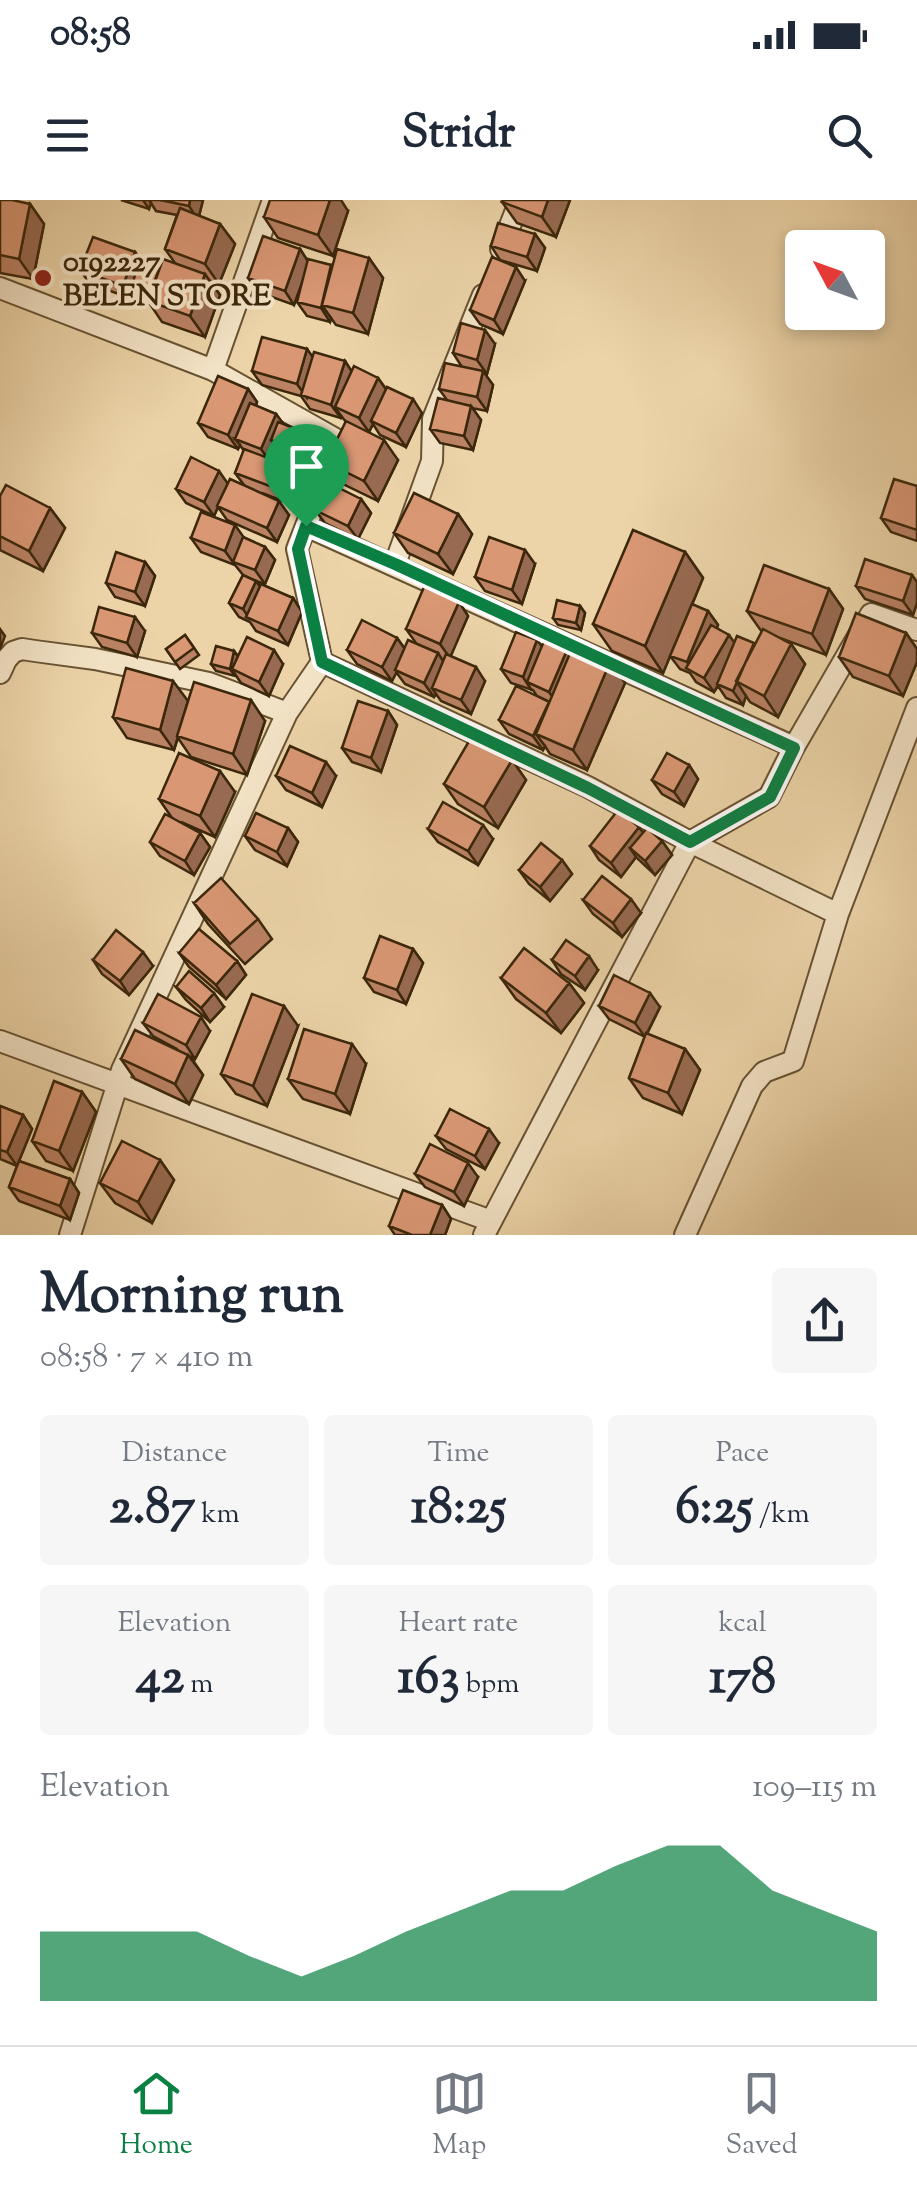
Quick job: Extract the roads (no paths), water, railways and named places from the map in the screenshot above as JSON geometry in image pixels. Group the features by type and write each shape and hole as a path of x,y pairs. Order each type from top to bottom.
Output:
{"street":[{"path":"213,370 273,200"},
{"path":"395,564 432,461 433,419 520,200"},
{"path":"0,288 213,370 339,441 298,549 322,662 287,714 130,1052 70,1235"},
{"path":"306,526 794,748"},
{"path":"0,1041 487,1228 690,842 770,797 872,614 917,630"},
{"path":"0,673 13,652 35,651 209,683 287,714"},
{"path":"322,662 588,788 838,914"},
{"path":"684,1235 752,1086 764,1072 793,1061 838,914 917,708"}],"place":[{"name":"0192227 BELEN STORE","path":"43,278"}]}
